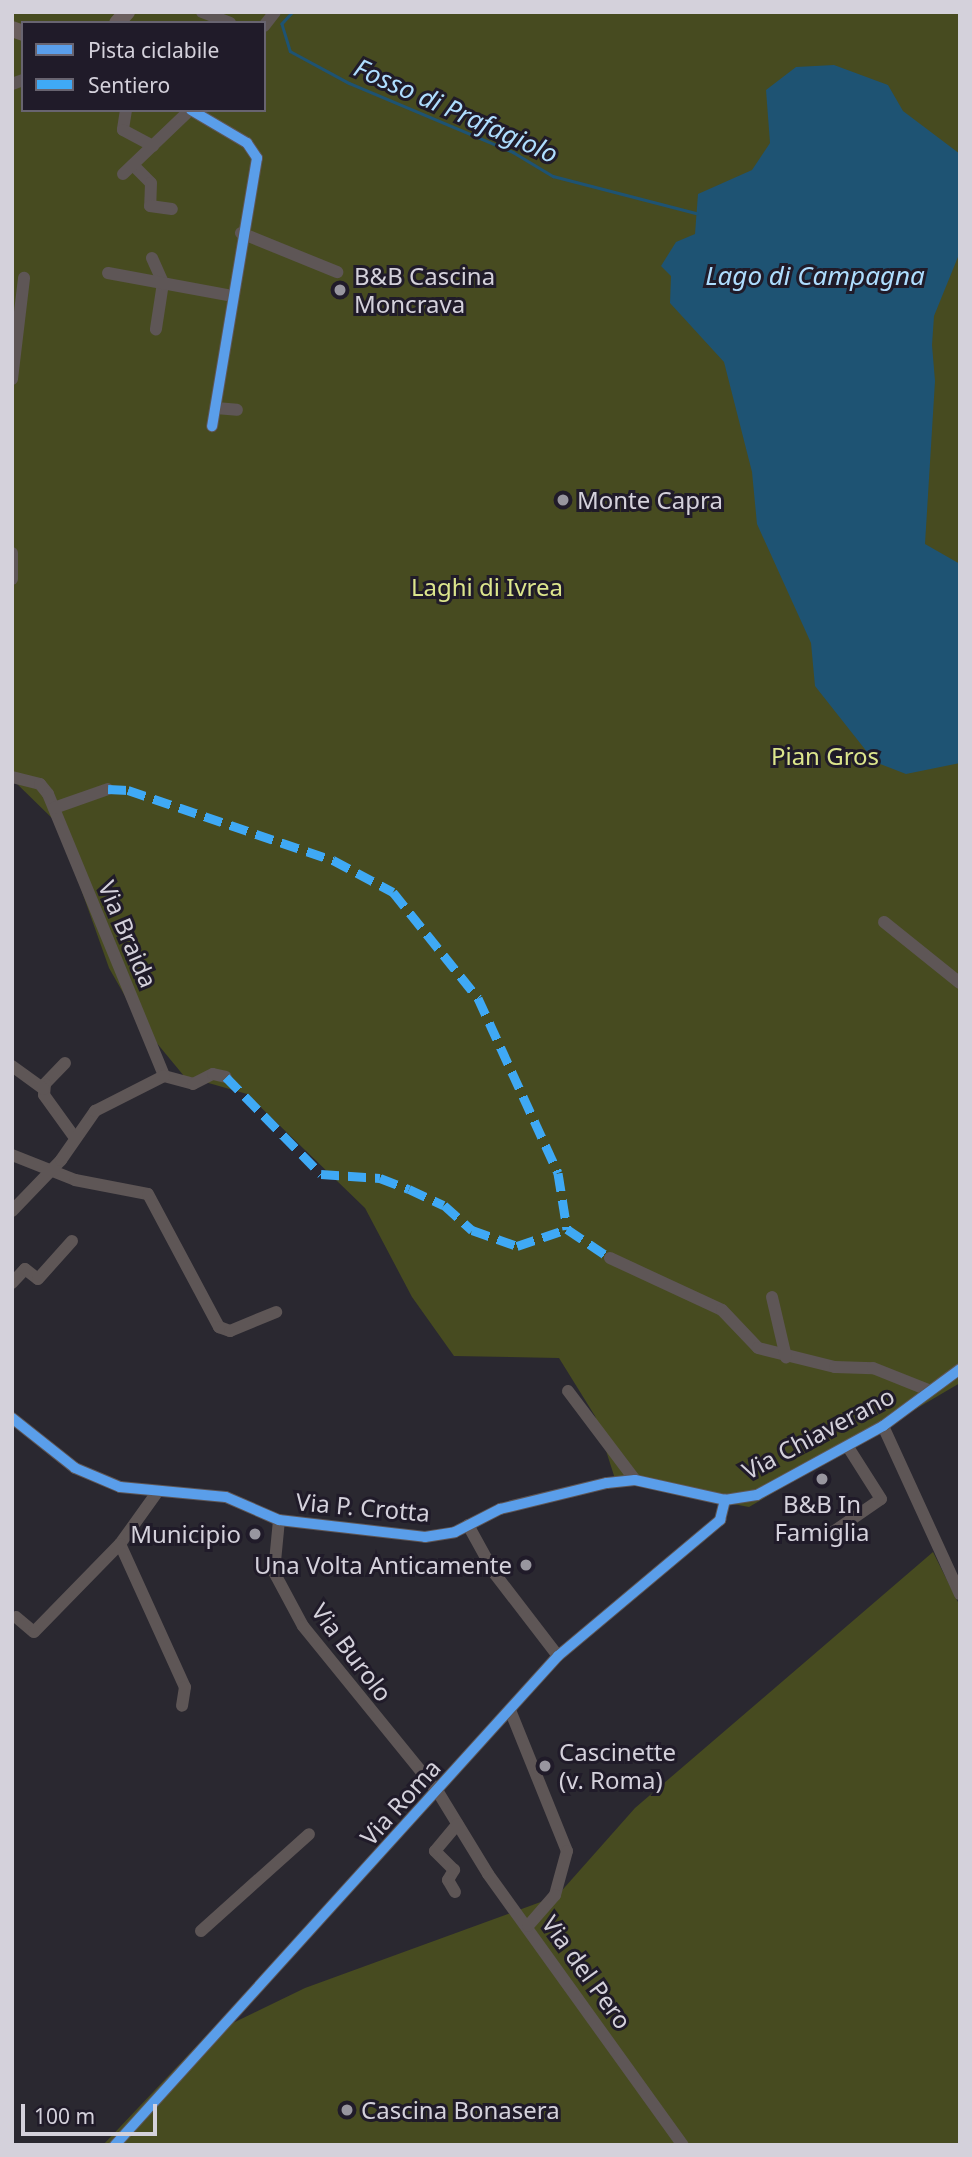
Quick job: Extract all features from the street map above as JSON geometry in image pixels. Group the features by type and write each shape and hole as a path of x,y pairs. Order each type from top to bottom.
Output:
{"street":[{"path":"202,12 226,21"},
{"path":"126,112 123,130 153,146"},
{"path":"172,209 150,206 150,183 128,169 189,112"},
{"path":"194,112 247,143 257,158 241,233 212,426"},
{"path":"241,233 337,272"},
{"path":"152,258 163,283 156,329"},
{"path":"108,273 232,296"},
{"path":"12,379 24,278"},
{"path":"216,408 237,410"},
{"path":"12,554 12,579"},
{"name":"Via Braida","path":"12,777 40,784 54,808 164,1076"},
{"path":"54,808 108,789"},
{"path":"884,922 960,983"},
{"path":"44,1089 65,1063"},
{"path":"12,1066 44,1089 75,1138"},
{"path":"12,1211 95,1111 164,1076 193,1084 213,1074 226,1077"},
{"path":"12,1155 75,1180 148,1194 219,1327 230,1331 276,1312"},
{"path":"12,1283 25,1269 38,1279 72,1241"},
{"path":"610,1258 722,1310 753,1345 786,1357 873,1368 928,1390"},
{"path":"772,1297 786,1357"},
{"name":"Via Chiaverano","path":"725,1500 757,1495 848,1447 883,1426 928,1390 960,1369"},
{"path":"568,1391 635,1480"},
{"name":"Via P. Crotta","path":"12,1418 83,1471 120,1487 226,1497 279,1520 409,1536 468,1525 527,1501 635,1480 725,1500"},
{"path":"883,1426 960,1594"},
{"name":"Via Chiaverano","path":"833,1532 881,1499 848,1447"},
{"path":"16,1617 34,1632 120,1544 158,1491"},
{"name":"Via Roma","path":"116,2145 438,1792 558,1656 720,1520 725,1500"},
{"name":"Via Burolo","path":"279,1520 272,1556 281,1588 321,1651 438,1792"},
{"path":"468,1525 495,1574 558,1656"},
{"path":"120,1544 185,1687 182,1706"},
{"path":"510,1710 567,1851 555,1895 528,1926"},
{"name":"Via del Pero","path":"438,1792 528,1926 683,2145"},
{"path":"455,1892 448,1880 454,1870 435,1852 458,1824"},
{"path":"201,1931 309,1834"}],"green space":[{"name":"Laghi di Ivrea","path":"12,12 960,12 960,1383 749,1507 616,1482 595,1416 559,1358 454,1356 412,1297 365,1208 247,1094 184,1076 141,1024 109,968 58,824 12,779"},
{"path":"933,1552 960,1606 960,2145 103,2145 206,2036 305,1988 557,1896 635,1808"}],"water":[{"name":"Lago di Campagna","path":"834,65 888,85 903,111 960,154 960,252 934,316 932,345 935,381 925,544 960,564 960,763 906,774 875,762 815,686 811,643 757,524 752,472 724,362 670,303 671,276 661,266 676,242 695,234 698,194 752,170 770,143 766,90 796,67"}],"waterway":[{"name":"Fosso di Prafagiolo","path":"293,12 282,24 290,51 349,83 513,152 553,176 696,213"}],"marked path":[{"path":"108,789 128,790 333,860 393,892 478,998 558,1173 567,1229"},
{"path":"226,1077 321,1174 380,1178 444,1205 472,1230 517,1246 567,1229"},
{"path":"567,1229 610,1258"}],"cycle path":[{"path":"194,112 247,143 257,158 212,426"},
{"path":"12,1418 75,1468 120,1487 226,1497 279,1520 425,1537 455,1532 500,1509 607,1483 635,1480 725,1500 757,1495 883,1426 960,1369"},
{"path":"115,2145 558,1656 720,1520 725,1500"}],"place":[{"name":"B&B Cascina Moncrava","path":"340,290"},
{"name":"Monte Capra","path":"563,500"},
{"name":"B&B In Famiglia","path":"822,1479"},
{"name":"Municipio","path":"255,1534"},
{"name":"Una Volta Anticamente","path":"526,1565"},
{"name":"Cascinette (v. Roma)","path":"545,1766"},
{"name":"Cascina Bonasera","path":"347,2110"}],"park label":[{"name":"Pian Gros","path":"825,756"}]}
